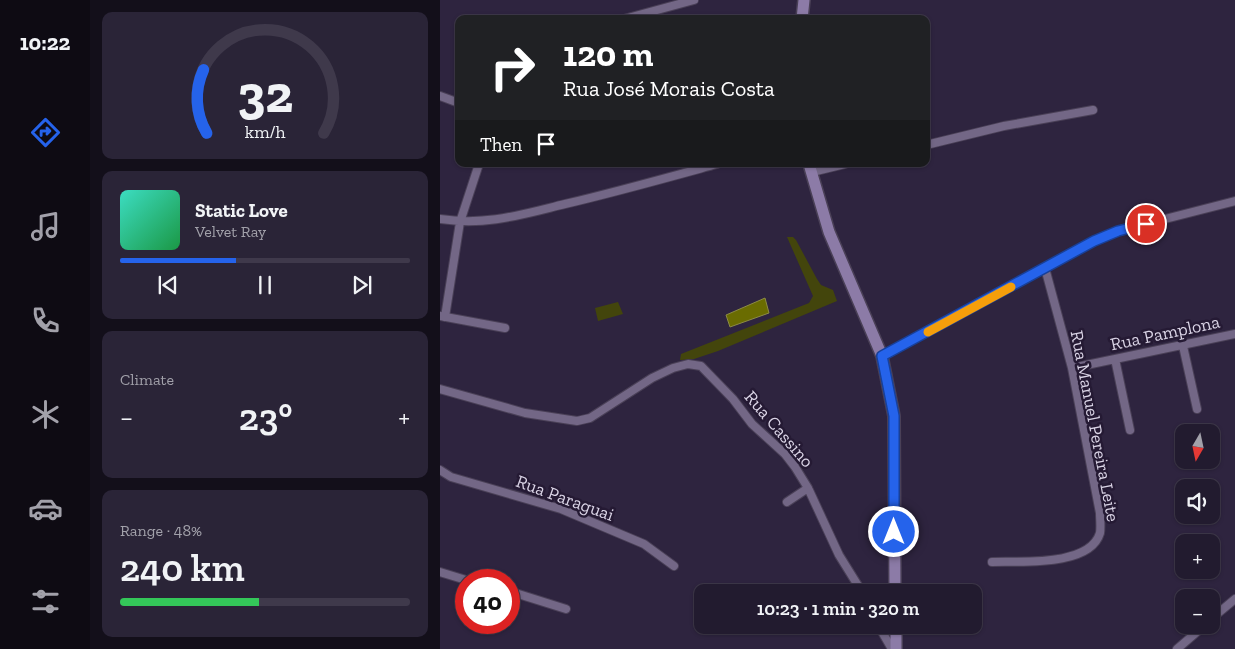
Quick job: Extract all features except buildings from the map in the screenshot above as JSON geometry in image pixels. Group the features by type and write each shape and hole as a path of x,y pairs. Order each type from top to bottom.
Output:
{"street":[{"path":"639,15 694,0"},
{"path":"802,15 804,0"},
{"path":"440,96 455,102"},
{"path":"930,144 1004,126 1093,110"},
{"path":"479,167 460,222 443,316 505,328"},
{"path":"440,219 460,222 490,222 705,167"},
{"path":"810,168 829,232 882,356 894,416 895,584"},
{"path":"882,356 1118,231 1235,201"},
{"name":"Rua Manuel Pereira Leite","path":"992,562 1061,560 1084,551 1094,543 1100,532 1100,513 1072,368 1045,268"},
{"name":"Rua Pamplona","path":"1072,368 1235,334"},
{"path":"1183,346 1197,408"},
{"path":"1115,359 1130,430"},
{"name":"Rua Cassino","path":"440,389 525,413 577,421 590,418 652,378 688,364 701,366 733,399 752,424 785,454 808,488 839,555 857,584"},
{"name":"Rua Paraguai","path":"440,470 451,477 560,509 644,544 674,566"},
{"path":"787,502 808,488"},
{"path":"440,572 455,577"},
{"path":"520,594 566,609"},
{"path":"1220,612 1235,599"},
{"path":"883,634 892,649"},
{"path":"896,634 896,649"},
{"path":"1178,649 1195,634"}],"shaded area":[{"path":"787,237 793,237 796,240 821,285 833,290 837,301 718,351 694,359 680,360 681,354 809,303 813,296"},
{"path":"765,298 769,313 730,327 726,315"},
{"path":"618,302 623,314 598,321 595,308"}],"slow traffic":[{"path":"928,332 1011,287"}],"route":[{"path":"894,532 894,416 882,356 1094,241 1118,231 1146,224"}]}
